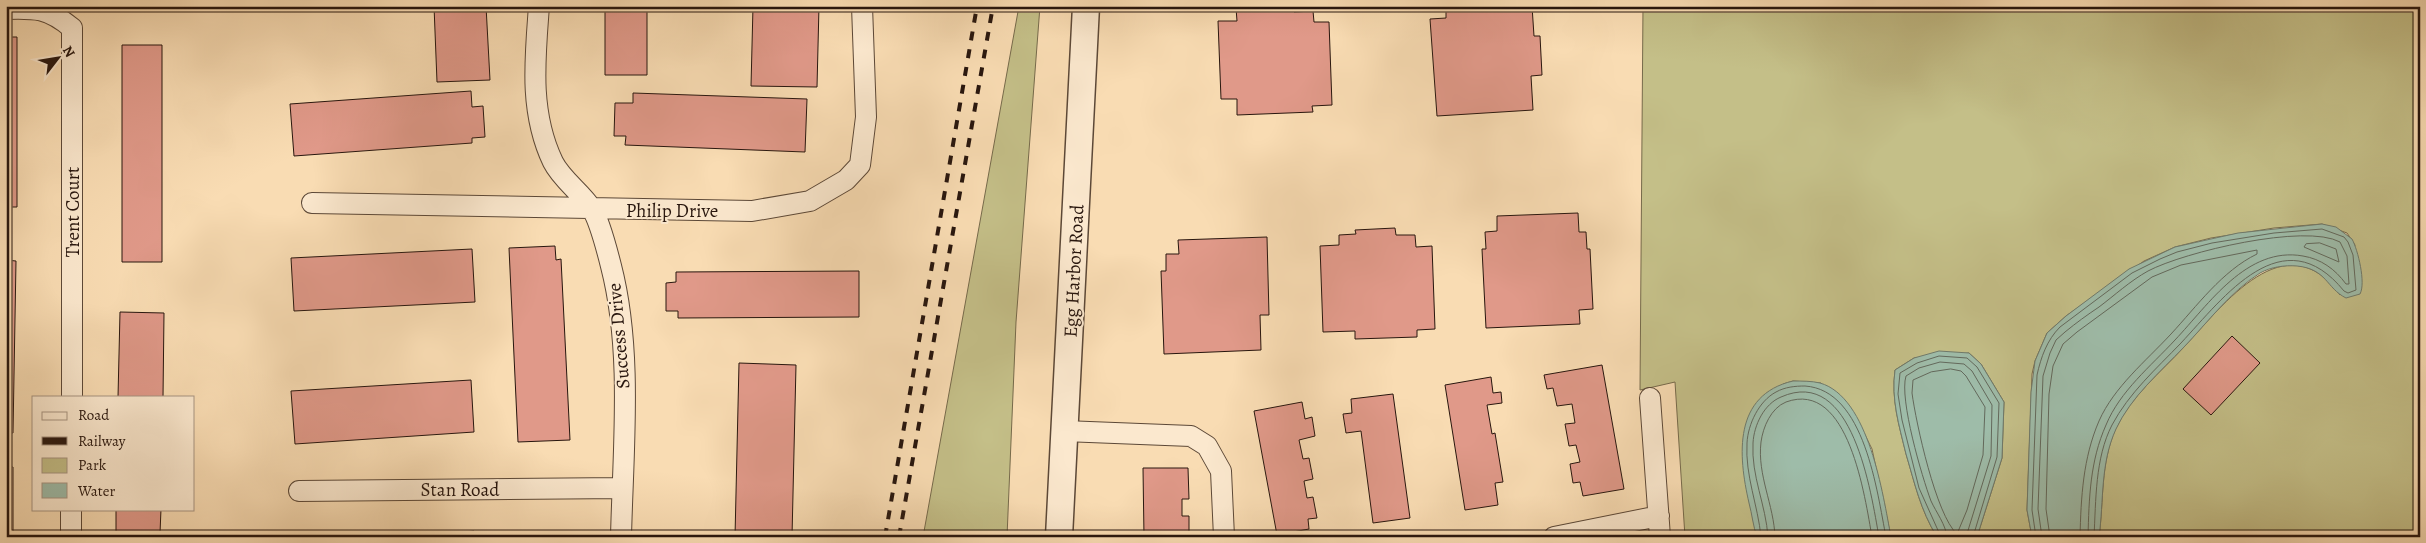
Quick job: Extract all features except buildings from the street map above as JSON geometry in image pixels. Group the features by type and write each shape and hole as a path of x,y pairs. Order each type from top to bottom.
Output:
{"street":[{"name":"Success Drive","path":"539,6 535,103 541,130 554,164 592,209 611,264 620,301 624,373 621,537"},
{"name":"Philip Drive","path":"312,203 592,209 752,210 810,202 846,180 860,165 866,116 862,6"},
{"name":"Egg Harbor Road","path":"1059,537 1086,6"},
{"name":"Trent Court","path":"6,9 32,8 56,14 72,28 72,396"},
{"path":"1650,398 1660,537"},
{"path":"1064,431 1192,436 1207,446 1221,471 1224,537"},
{"name":"Stan Road","path":"299,490 622,488"},
{"path":"71,510 71,537"},
{"path":"1554,537 1659,516"}],"green space":[{"path":"1019,6 1040,6 1016,322 1007,537 923,537"},
{"path":"1643,6 2420,6 2420,537 2099,537 2107,455 2122,416 2147,385 2217,311 2236,292 2256,277 2277,267 2298,266 2319,274 2340,295 2355,245 2347,233 2322,224 2274,228 2211,238 2175,247 2144,261 2066,316 2047,333 2035,361 2032,374 2027,510 2032,537 1977,537 2002,458 2004,402 1981,364 1969,353 1914,358 1895,370 1894,392 1898,423 1915,486 1931,527 1937,537 1891,537 1872,449 1858,421 1821,383 1793,381 1783,384 1750,503 1757,537 1685,537 1675,382 1640,390"}],"water":[{"path":"2322,224 2336,227 2352,239 2360,266 2362,289 2360,294 2346,298 2314,271 2297,266 2282,266 2269,269 2249,281 2229,298 2147,385 2122,417 2107,455 2099,537 2032,537 2027,510 2031,392 2035,361 2047,333 2066,316 2129,269 2175,247 2238,233"},
{"path":"1939,351 1969,353 1981,364 2004,402 2002,458 1977,537 1937,537 1918,496 1898,422 1894,391 1895,370 1914,358"},
{"path":"1793,381 1820,383 1837,392 1851,407 1871,449 1891,537 1757,537 1745,485 1742,447 1744,429 1750,413 1759,399 1773,388"}],"railway":[{"path":"885,537 977,6"},
{"path":"899,537 993,6"}]}
